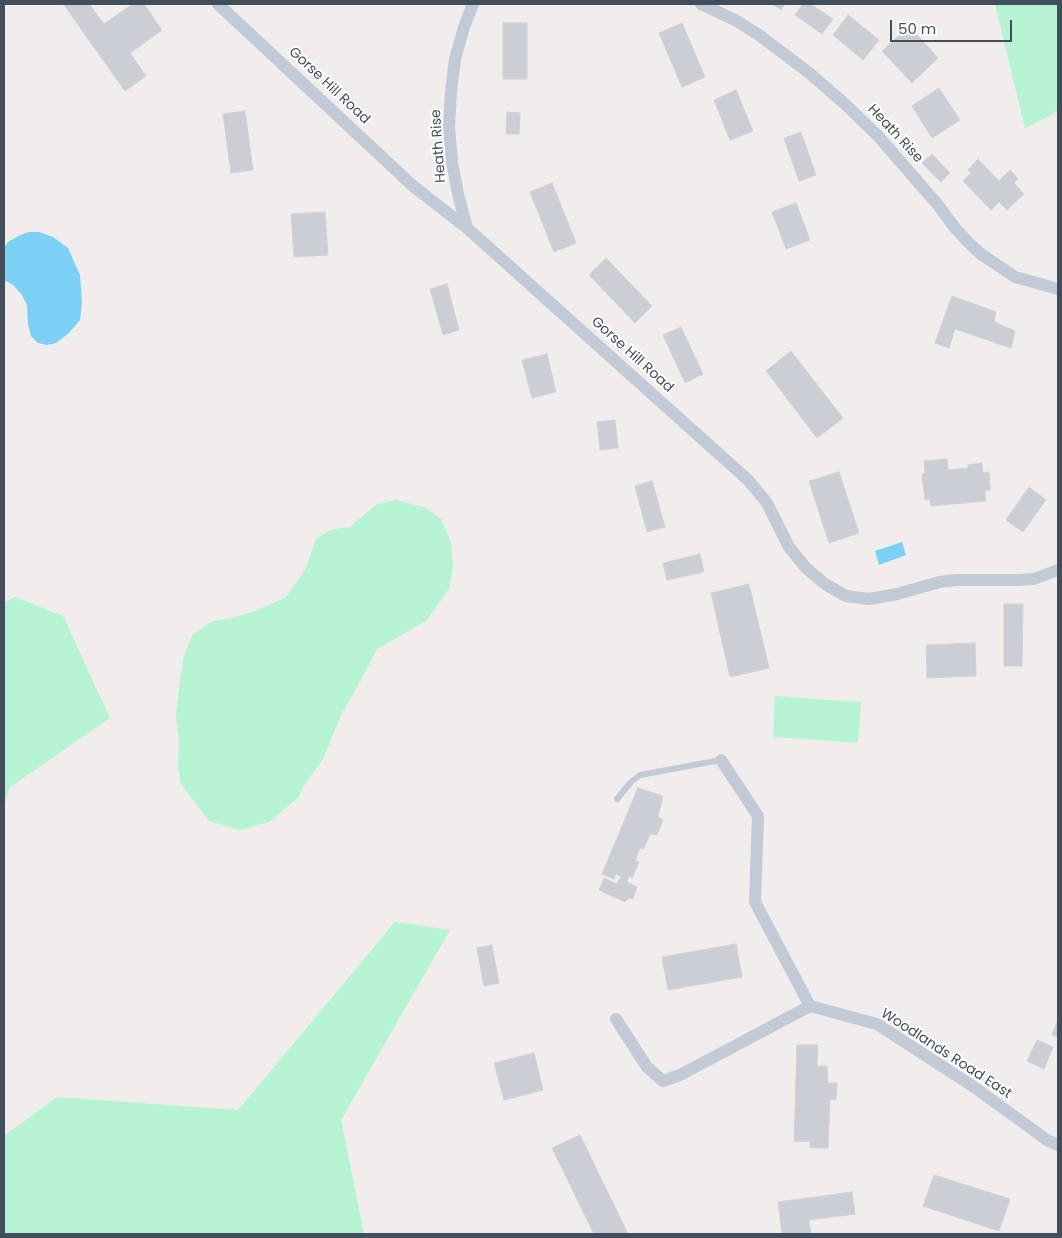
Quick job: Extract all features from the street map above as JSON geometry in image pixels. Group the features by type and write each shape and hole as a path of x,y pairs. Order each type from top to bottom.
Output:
{"street":[{"name":"Gorse Hill Road","path":"218,4 413,186 467,228 748,480 767,503 789,547 806,568 825,584 846,596 869,599 897,594 940,582 1034,579 1058,570"},
{"name":"Heath Rise","path":"467,228 452,162 449,127 455,60 464,27 473,4"},
{"name":"Heath Rise","path":"701,4 736,20 758,35 808,72 845,104 878,136 938,205 955,228 981,254 1015,277 1058,289"},
{"path":"616,1019 647,1067 663,1081 680,1075 810,1006 755,902 758,816 721,760"},
{"name":"Woodlands Road East","path":"810,1006 877,1024 974,1087 1047,1140 1058,1145"}],"lane":[{"path":"617,799 631,782 640,775 721,760"}],"green space":[{"path":"995,4 1058,4 1058,110 1025,128"},
{"path":"396,500 426,508 441,519 451,542 453,567 449,589 426,621 377,649 342,713 323,759 303,787 299,797 269,822 239,830 209,821 181,784 178,766 179,741 176,715 179,687 184,655 193,634 211,622 255,611 285,598 305,570 316,539 330,530 350,527 377,504"},
{"path":"15,597 63,616 110,718 9,788 4,807 4,602"},
{"path":"775,696 861,702 858,743 773,737"},
{"path":"395,922 450,930 341,1120 364,1234 4,1234 4,1136 57,1097 238,1110"}],"water":[{"path":"29,232 39,232 53,237 68,248 80,275 82,302 80,320 69,333 56,343 47,345 38,343 31,336 27,305 22,295 13,285 4,280 4,248 8,242"},
{"path":"902,542 906,555 879,565 875,551"}],"building":[{"path":"89,4 104,24 133,4 144,4 162,30 130,53 146,76 125,91 64,5"},
{"path":"772,4 785,4 781,10"},
{"path":"803,4 810,4 833,19 822,34 795,15"},
{"path":"848,15 879,40 863,60 833,35"},
{"path":"503,23 527,23 527,79 503,79"},
{"path":"682,23 705,77 682,87 659,33"},
{"path":"909,26 938,58 912,83 882,51"},
{"path":"939,88 960,120 932,138 912,106"},
{"path":"736,90 753,131 730,140 714,100"},
{"path":"245,111 253,170 231,173 223,114"},
{"path":"507,112 520,113 519,134 506,134"},
{"path":"801,132 816,175 799,181 784,138"},
{"path":"932,154 950,173 941,182 922,163"},
{"path":"978,159 999,181 1010,170 1018,179 1014,183 1024,194 1007,210 999,202 991,210 963,181 971,173 968,170"},
{"path":"552,183 576,243 554,252 530,192"},
{"path":"796,203 810,240 786,249 772,212"},
{"path":"325,212 328,255 294,257 291,214"},
{"path":"606,258 652,306 635,323 589,275"},
{"path":"447,284 459,330 443,335 430,289"},
{"path":"952,296 996,312 994,322 1015,331 1011,348 955,329 949,348 935,343"},
{"path":"681,327 703,374 685,383 663,335"},
{"path":"791,351 843,418 817,438 766,371"},
{"path":"547,354 556,392 532,398 522,360"},
{"path":"615,420 618,448 600,450 597,422"},
{"path":"947,459 948,470 968,468 968,465 982,463 983,473 989,472 990,490 985,491 986,501 931,506 930,499 925,500 922,474 925,473 924,461"},
{"path":"839,472 859,533 829,543 809,481"},
{"path":"652,481 665,527 647,532 635,486"},
{"path":"1029,487 1046,500 1023,532 1006,520"},
{"path":"700,554 704,572 667,580 663,563"},
{"path":"749,584 769,668 730,677 711,593"},
{"path":"1004,604 1023,604 1022,666 1004,666"},
{"path":"975,643 976,676 927,678 926,645"},
{"path":"638,788 663,796 658,817 663,820 657,835 650,834 644,849 640,848 635,861 639,862 632,878 629,876 627,882 637,887 633,899 628,898 625,902 599,890 604,878 617,884 621,876 616,874 614,879 602,874"},
{"path":"736,944 742,977 668,990 662,957"},
{"path":"492,945 499,983 484,986 477,948"},
{"path":"1058,1020 1058,1037 1052,1035"},
{"path":"1037,1040 1053,1047 1044,1069 1027,1061"},
{"path":"797,1045 818,1045 817,1066 827,1066 828,1083 837,1083 836,1100 830,1099 828,1148 810,1148 810,1141 794,1142"},
{"path":"534,1053 543,1090 504,1100 494,1063"},
{"path":"580,1135 628,1234 594,1234 552,1148"},
{"path":"934,1175 1010,1199 999,1231 923,1206"},
{"path":"852,1192 855,1214 809,1220 811,1234 782,1234 778,1202"}]}
